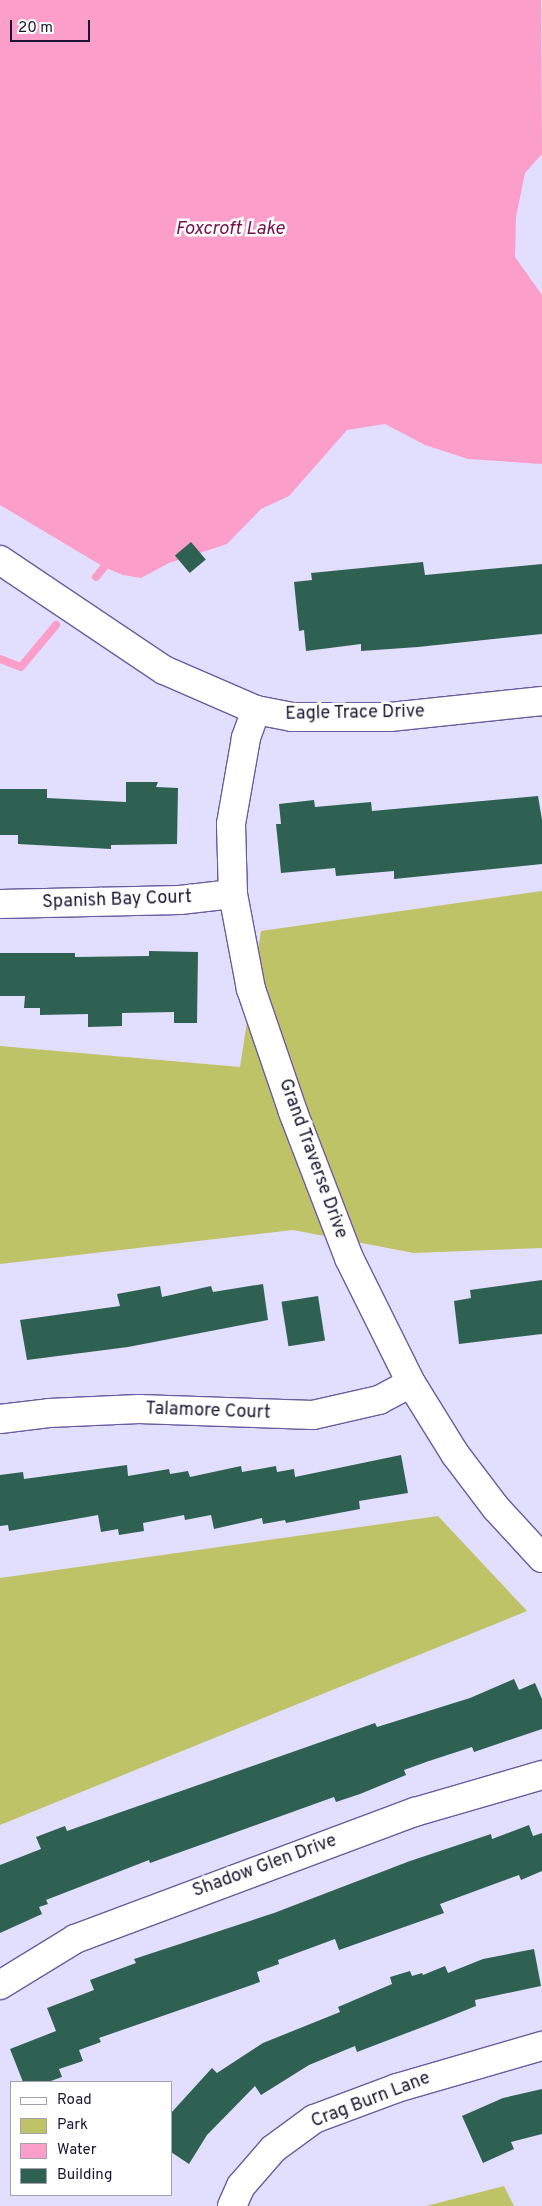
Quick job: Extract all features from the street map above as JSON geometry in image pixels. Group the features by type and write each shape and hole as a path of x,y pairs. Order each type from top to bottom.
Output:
{"street":[{"name":"Eagle Trace Drive","path":"0,560 164,670 256,710 292,717 390,717 542,701"},
{"name":"Grand Traverse Drive","path":"256,710 246,738 232,824 233,894 251,989 293,1112 349,1258 411,1383 454,1454 496,1508 542,1558"},
{"name":"Spanish Bay Court","path":"0,904 180,900 233,894"},
{"name":"Talamore Court","path":"0,1419 50,1413 139,1410 313,1415 379,1400 411,1383"},
{"name":"Shadow Glen Drive","path":"0,1985 84,1935 415,1812 542,1774"},
{"name":"Crag Burn Lane","path":"232,2206 241,2186 273,2148 314,2119 396,2088 542,2046"}],"green space":[{"path":"542,891 542,1248 414,1253 293,1230 0,1264 0,1046 240,1067 261,931"},
{"path":"438,1516 527,1611 0,1825 0,1578"},
{"path":"504,2186 514,2206 426,2206"}],"water":[{"name":"Foxcroft Lake","path":"0,0 541,0 542,154 525,173 516,217 515,257 542,295 542,464 468,459 425,445 385,424 347,430 289,496 261,509 227,544 169,563 141,578 123,575 104,567 0,505"}],"building":[{"path":"191,542 206,560 190,573 175,555"},
{"path":"423,562 425,575 542,564 542,634 418,647 361,651 361,644 306,651 304,630 299,631 294,582 312,580 311,573"},
{"path":"126,782 158,782 156,787 178,788 177,844 111,845 111,849 18,844 18,835 0,835 0,789 47,789 47,798 126,802"},
{"path":"538,796 542,820 542,864 394,879 394,871 336,876 335,868 281,873 276,824 281,824 279,804 314,800 315,807 371,802 372,811"},
{"path":"149,951 198,952 197,1023 174,1023 174,1012 122,1013 122,1026 88,1027 88,1014 40,1015 40,1008 24,1008 25,996 0,996 0,953 75,953 75,957 149,956"},
{"path":"542,1280 542,1334 459,1344 454,1301 471,1298 470,1290"},
{"path":"263,1284 268,1320 128,1347 27,1360 20,1320 120,1306 117,1294 160,1286 162,1297 211,1286 213,1292"},
{"path":"318,1296 325,1340 288,1346 281,1302"},
{"path":"401,1455 408,1493 359,1501 360,1509 286,1523 285,1520 263,1524 262,1518 214,1529 211,1515 185,1520 184,1515 143,1523 144,1531 119,1535 118,1529 101,1532 98,1515 9,1531 8,1525 0,1526 0,1475 23,1472 24,1479 127,1465 128,1476 169,1469 170,1474 188,1471 190,1477 241,1466 242,1472 276,1466 277,1472 294,1469 295,1477"},
{"path":"514,1679 519,1690 535,1683 542,1699 542,1729 474,1752 472,1747 429,1761 404,1770 406,1775 360,1794 336,1802 334,1797 150,1863 149,1860 46,1900 48,1904 39,1907 42,1914 0,1933 0,1865 41,1849 36,1837 65,1826 67,1831 375,1723 377,1727 470,1698"},
{"path":"529,1825 533,1836 542,1833 542,1871 521,1880 519,1875 440,1904 444,1913 339,1950 335,1939 278,1960 279,1964 257,1972 260,1982 99,2038 101,2042 79,2050 83,2061 59,2069 62,2077 51,2081 23,2081 10,2049 56,2031 47,2008 94,1990 90,1980 136,1963 134,1959 274,1913 410,1861 491,1834 492,1839"},
{"path":"534,1949 541,1986 475,2000 476,2006 441,2020 357,2052 355,2046 309,2065 261,2095 255,2086 207,2135 189,2164 172,2153 172,2112 212,2068 217,2073 263,2043 340,2012 338,2007 392,1984 390,1977 410,1971 412,1976 422,1973 423,1975 445,1966 448,1973 483,1959"},
{"path":"542,2089 542,2134 511,2142 514,2149 483,2163 462,2116 503,2098"}],"waterway":[{"path":"96,577 104,567"},
{"path":"0,659 21,667 56,625"}]}
